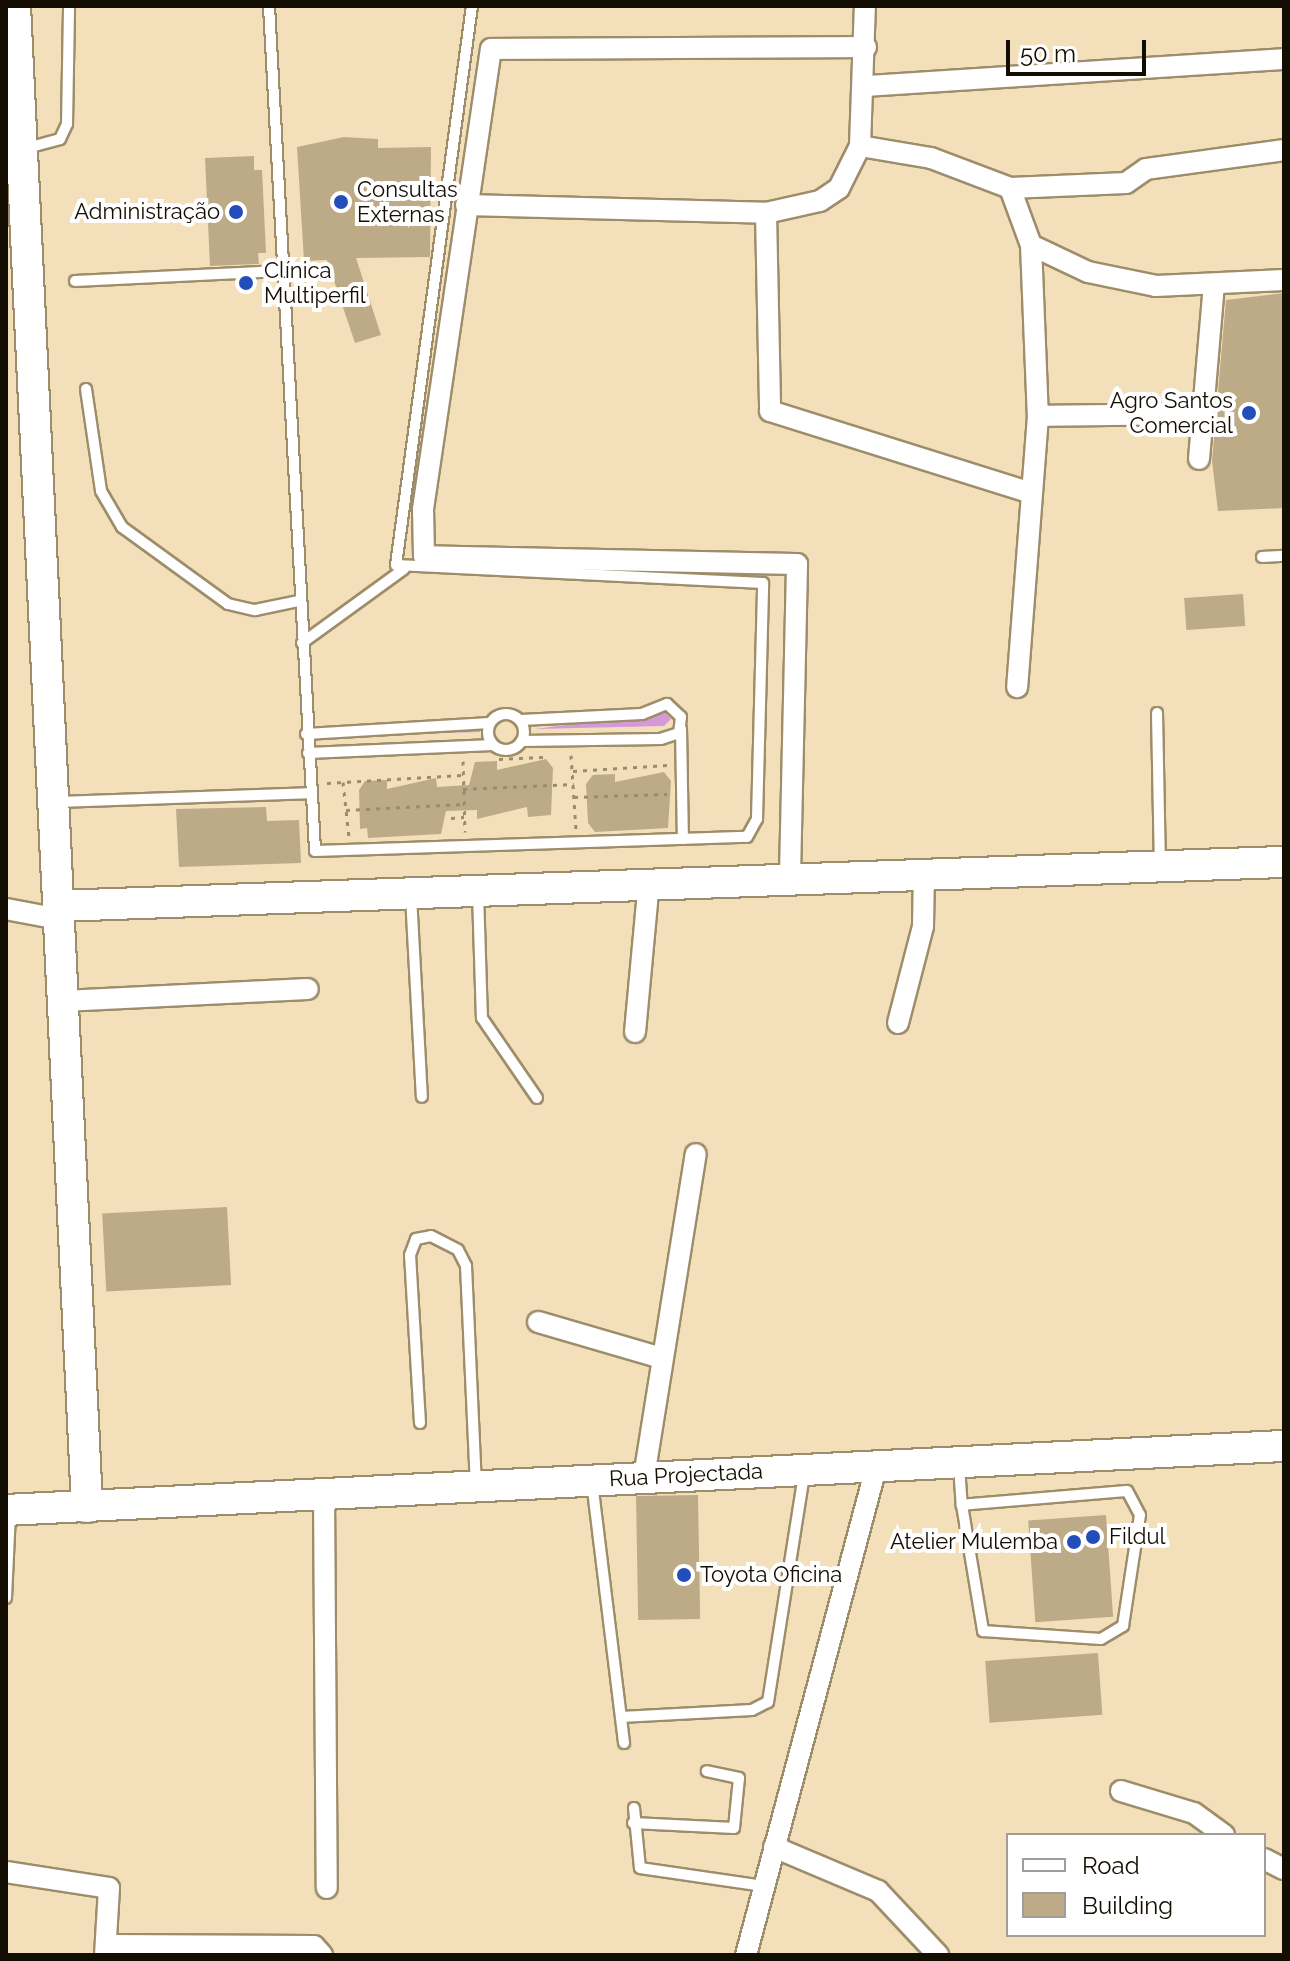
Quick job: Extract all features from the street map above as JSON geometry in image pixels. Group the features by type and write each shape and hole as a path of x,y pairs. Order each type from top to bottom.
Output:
{"street":[{"path":"15,6 87,1507"},
{"path":"466,205 766,213 810,204 839,188 860,146 867,86 865,6"},
{"path":"790,875 797,564 422,554 488,55 496,46 866,47"},
{"path":"867,86 1284,59"},
{"path":"860,146 931,158 1010,188 1126,183 1146,169 1284,150"},
{"path":"1010,188 1031,245 1038,416 1017,687"},
{"path":"766,213 770,411 1031,493"},
{"path":"1031,245 1088,272 1156,286 1284,280"},
{"path":"1199,459 1214,285"},
{"path":"1038,416 1204,414"},
{"path":"6,920 58,912 649,881 924,870 1284,862"},
{"path":"898,1023 923,926 924,870"},
{"path":"635,1032 649,881"},
{"path":"6,909 58,912"},
{"path":"63,1001 308,989"},
{"path":"644,1477 696,1154"},
{"path":"538,1322 662,1358"},
{"name":"Rua Projectada","path":"8,1510 877,1464 1284,1446"},
{"path":"746,1955 877,1464"},
{"path":"324,1494 327,1888"},
{"path":"1121,1791 1194,1813 1221,1833"},
{"path":"774,1847 878,1891 938,1955"},
{"path":"1266,1860 1284,1869"},
{"path":"6,1872 109,1888 106,1950 314,1946 322,1955"}],"lane":[{"path":"20,148 49,144 65,131 69,6"},
{"path":"269,6 312,843 323,855 683,839 756,832 763,583 404,569 302,643"},
{"path":"404,569 395,555 472,6"},
{"path":"75,281 281,271"},
{"path":"86,389 101,491 122,527 228,604 255,610 299,601"},
{"path":"1262,557 1284,556"},
{"path":"306,734 490,723 502,714 521,720 642,714 667,704 679,712 681,727 683,839"},
{"path":"1157,713 1160,867"},
{"path":"521,720 522,741"},
{"path":"490,723 493,748"},
{"path":"308,753 507,750 522,741 661,739 681,727"},
{"path":"54,802 310,793"},
{"path":"478,891 482,1018 537,1098"},
{"path":"411,894 422,1097"},
{"path":"420,1423 410,1255 416,1239 431,1236 458,1250 466,1266 476,1486"},
{"path":"958,1460 962,1505 983,1631 1101,1639 1123,1626 1140,1515 1127,1491 962,1505"},
{"path":"621,1717 752,1710 768,1702 805,1468"},
{"path":"592,1480 624,1743"},
{"path":"6,1598 8,1510"},
{"path":"633,1823 734,1828 739,1778 707,1771"},
{"path":"634,1808 633,1823 640,1868 764,1886"}],"path":[{"path":"493,748 555,749"},
{"path":"573,771 676,765 675,753"},
{"path":"494,760 573,755 577,837"},
{"path":"466,843 462,761 478,760"},
{"path":"327,770 328,796"},
{"path":"327,783 462,775"},
{"path":"343,782 350,848"},
{"path":"463,789 574,784"},
{"path":"574,797 678,793"},
{"path":"346,810 464,804"},
{"path":"575,811 583,811"},
{"path":"451,818 464,817"}],"shaded area":[{"path":"664,712 671,719 664,726 535,729"},
{"path":"480,728 480,732 339,736"}],"building":[{"path":"344,137 378,139 378,148 431,147 430,257 356,258 381,335 355,343 327,260 304,261 297,147"},
{"name":"Administração","path":"254,156 254,170 262,170 266,253 258,253 259,264 210,266 205,158"},
{"name":"Agro Santos Comercial","path":"1284,293 1284,508 1218,511 1212,461 1226,300"},
{"path":"1243,594 1245,626 1186,630 1184,598"},
{"path":"546,759 553,768 551,815 528,817 527,807 477,819 477,810 446,811 441,834 368,838 367,828 360,829 359,790 365,781 387,780 387,789 436,778 437,787 469,785 475,762 497,761 497,770"},
{"path":"664,772 671,781 668,828 595,832 588,823 586,784 593,775 615,774 615,782"},
{"path":"266,807 267,821 299,820 301,863 179,867 176,809"},
{"path":"227,1207 231,1285 106,1291 102,1214"},
{"path":"698,1495 700,1619 638,1620 636,1496"},
{"path":"1106,1515 1113,1617 1035,1622 1028,1520"},
{"path":"1098,1653 1102,1715 990,1723 985,1661"}],"place":[{"name":"Consultas Externas","path":"341,202"},
{"name":"Administração","path":"236,212"},
{"name":"Clínica Multiperfil","path":"246,283"},
{"name":"Agro Santos Comercial","path":"1249,413"},
{"name":"Fildul","path":"1093,1537"},
{"name":"Atelier Mulemba","path":"1074,1542"},
{"name":"Toyota Oficina","path":"684,1575"}]}
